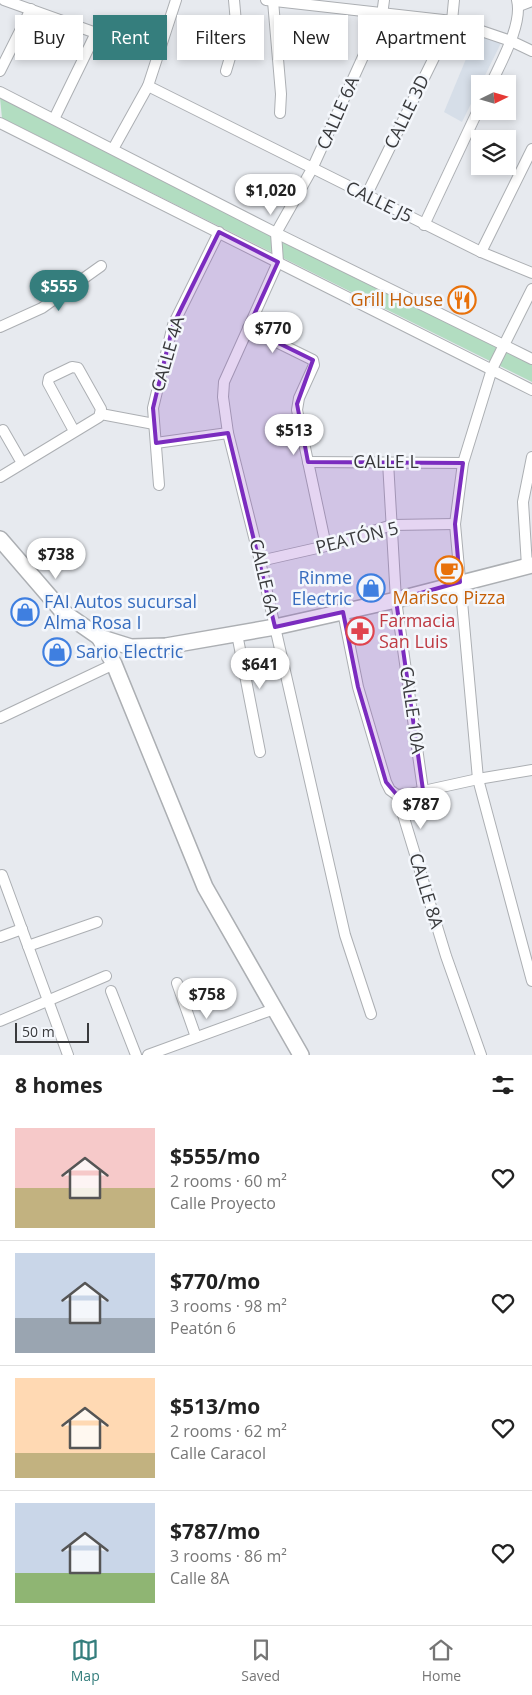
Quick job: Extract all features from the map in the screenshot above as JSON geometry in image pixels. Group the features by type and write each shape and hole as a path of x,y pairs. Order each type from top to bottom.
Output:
{"main road":[{"path":"0,539 63,612 99,637 131,647 166,646 275,627 396,600 460,582 529,566"},
{"path":"99,637 114,664 205,887 302,1055"}],"street":[{"path":"4,0 93,32"},
{"path":"167,28 176,0"},
{"path":"226,71 237,34 234,0"},
{"path":"280,113 282,94 269,0 382,15"},
{"name":"CALLE 6A","path":"382,15 384,0"},
{"name":"CALLE 3D","path":"453,15 454,0"},
{"path":"495,75 511,41 518,3 532,1"},
{"path":"0,71 31,10"},
{"path":"484,32 511,41 532,51"},
{"path":"54,119 93,39"},
{"path":"113,148 148,86 156,60"},
{"name":"CALLE 6A","path":"362,60 312,169 276,233 278,262 224,382 223,397 228,433 260,561 345,935 371,1014"},
{"name":"CALLE 3D","path":"366,196 433,60"},
{"name":"CALLE J5","path":"148,86 366,196 481,252 532,273"},
{"path":"0,92 113,148 276,233 532,359"},
{"path":"424,224 473,120"},
{"path":"0,123 532,390"},
{"path":"481,252 532,149"},
{"name":"CALLE 4A","path":"159,485 152,408 173,326 219,232"},
{"path":"0,327 42,308 101,266"},
{"path":"532,289 492,369 463,463 455,524 478,779 532,981"},
{"path":"248,328 313,360 314,365 297,404 326,546"},
{"path":"74,432 48,383 50,378 72,366 78,368 101,410 101,414"},
{"path":"0,477 101,414 154,424"},
{"path":"3,430 22,464"},
{"path":"156,443 228,433"},
{"path":"529,566 527,501 532,460"},
{"name":"CALLE L","path":"308,462 463,463"},
{"name":"CALLE 10A","path":"388,462 396,600 423,790"},
{"name":"PEATÓN 5","path":"260,561 326,546 392,525 455,524"},
{"name":"CALLE 8A","path":"343,612 358,687 380,763 390,790 397,795 446,956 481,1055"},
{"path":"237,634 260,752"},
{"path":"0,718 114,664"},
{"path":"397,795 532,770"},
{"path":"2,875 68,1055"},
{"path":"28,946 97,922"},
{"path":"0,937 22,930"},
{"path":"1,1019 49,1002 106,976"},
{"path":"177,983 196,1037"},
{"path":"111,991 136,1055"},
{"path":"148,1055 274,1009"}],"highlighted area":[{"path":"219,232 278,262 248,328 313,360 297,404 308,462 463,463 455,524 460,582 396,600 423,790 397,795 386,782 358,687 343,612 275,627 228,433 156,443 153,408 173,325"}],"shaded area":[{"path":"484,33 501,43 485,75 471,75 471,104 462,122 444,112 466,60 484,60"}],"green space":[{"path":"0,98 532,365 532,382 2,118"}],"place":[{"name":"Grill House","path":"462,300"},
{"name":"Marisco Pizza","path":"449,570"},
{"name":"Rinme Electric","path":"371,588"},
{"name":"FAI Autos sucursal Alma Rosa I","path":"25,612"},
{"name":"Farmacia San Luis","path":"360,631"},
{"name":"Sario Electric","path":"57,652"}]}
